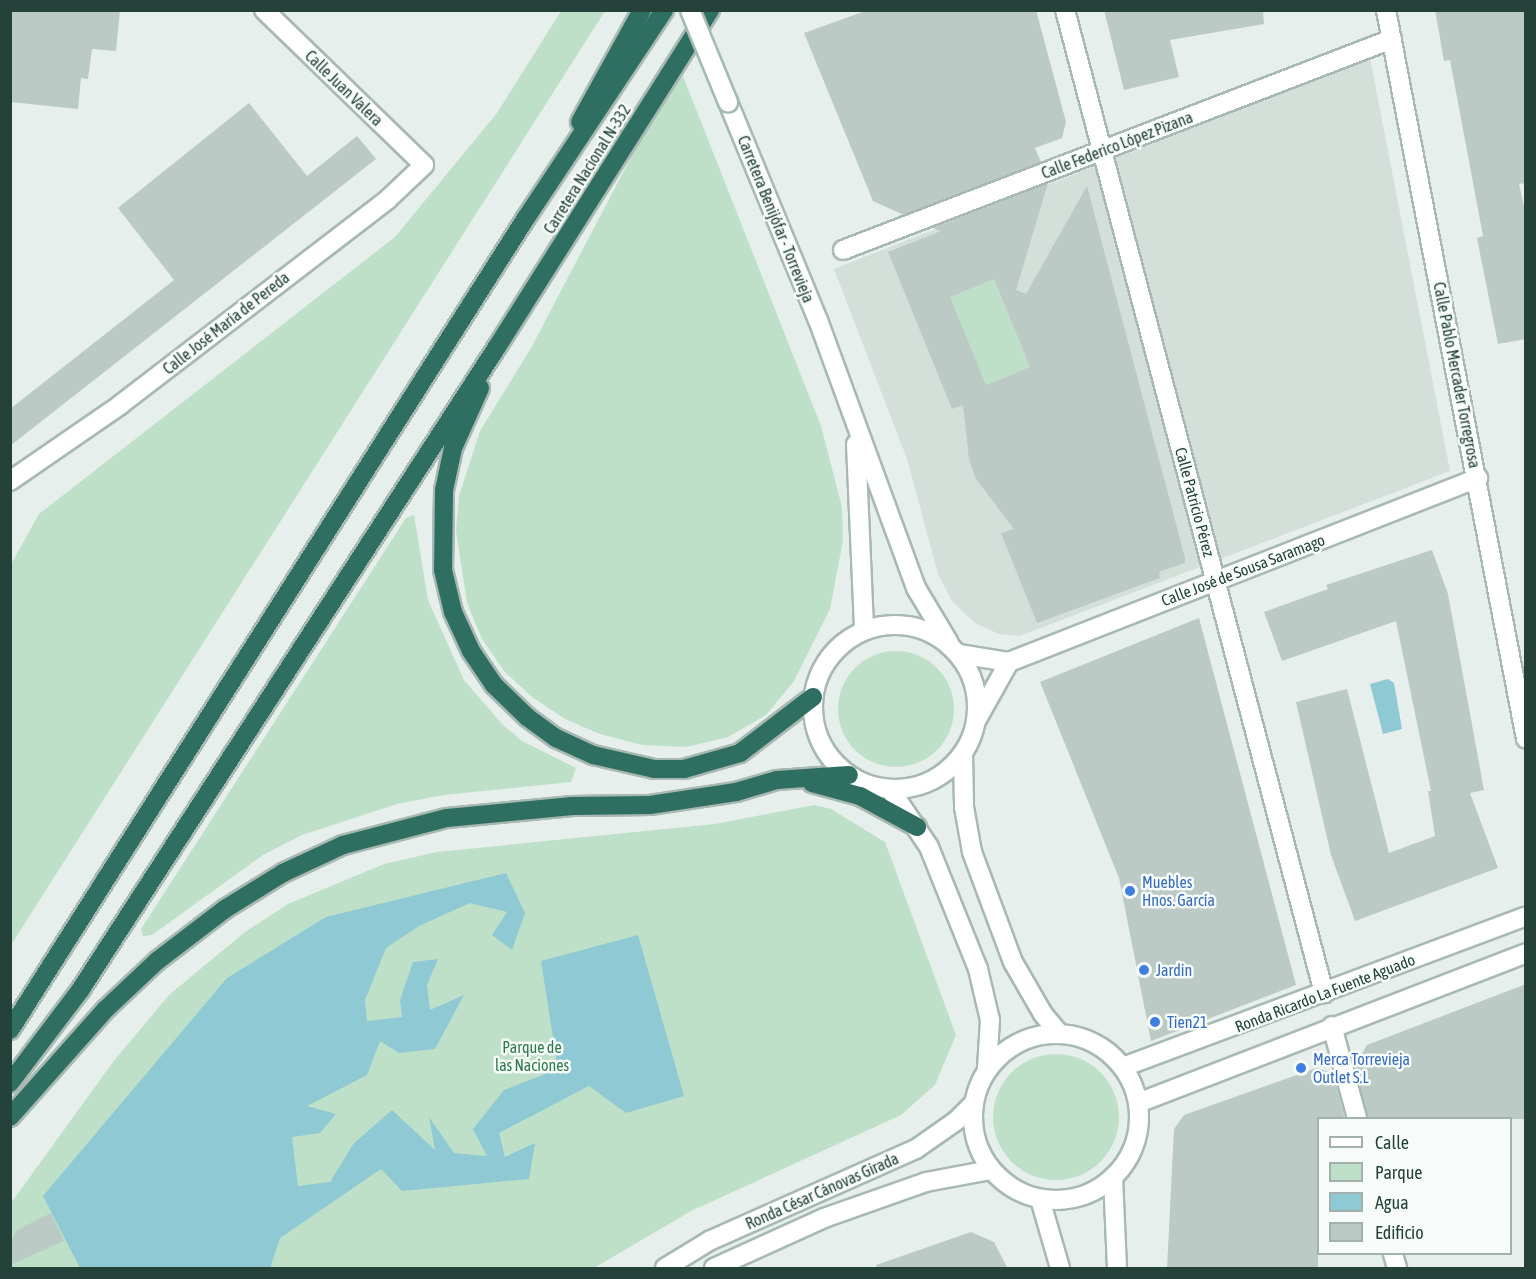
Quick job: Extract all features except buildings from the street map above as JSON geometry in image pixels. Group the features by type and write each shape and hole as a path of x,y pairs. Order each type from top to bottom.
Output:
{"highway":[{"path":"526,218 642,10"},
{"path":"10,1030 526,218 664,10"},
{"name":"Carretera Nacional N-332","path":"497,347 710,10"},
{"path":"497,347 453,448 440,532 443,570 453,612 471,651 494,685 556,738 593,755 654,769 684,769 740,753 813,697"},
{"path":"10,1083 81,988 497,347"},
{"path":"10,1117 99,1016 157,961 235,903 283,873 344,845 447,818 572,806 650,806 736,792 777,780 849,775"},
{"path":"777,780 807,782 860,796 917,827"}],"street":[{"name":"Calle Juan Valera","path":"264,10 424,165"},
{"name":"Carretera Benijófar - Torrevieja","path":"690,10 818,320 856,430 916,588 954,649"},
{"name":"Calle Patricio Pérez","path":"1065,10 1324,993"},
{"name":"Calle Pablo Mercader Torregrosa","path":"1386,10 1478,478 1526,739"},
{"name":"Calle Federico López Pizana","path":"843,250 1392,39"},
{"name":"Calle José María de Pereda","path":"10,493 16,477 129,398 387,200 424,165"},
{"name":"Carretera Benijófar - Torrevieja","path":"856,430 864,630"},
{"name":"Calle José de Sousa Saramago","path":"1009,662 1478,478"},
{"path":"954,649 1009,662 976,721 963,753 952,766 924,784 890,789 849,775 824,749 812,715 813,697 824,664 835,650 864,630 899,624 934,634 954,649 975,686 976,721"},
{"path":"963,753 964,807 972,852 1013,962 1043,1014 1060,1034"},
{"path":"890,789 917,827 984,986 990,1020 987,1068 973,1104 974,1138 991,1170 1012,1188 1040,1199 1079,1197 1113,1177 1135,1143 1138,1103 1123,1067 1106,1050 1084,1038 1060,1034 1024,1040 1007,1048 987,1068"},
{"name":"Ronda Ricardo La Fuente Aguado","path":"1123,1067 1526,916"},
{"name":"Ronda Ricardo La Fuente Aguado","path":"1138,1103 1332,1026 1526,953"},
{"path":"1332,1026 1356,1117"},
{"name":"Ronda César Cánovas Girada","path":"664,1269 709,1241 916,1149 956,1121 973,1104"},
{"name":"Ronda César Cánovas Girada","path":"714,1269 824,1218 885,1196 944,1176 991,1170"},
{"path":"1113,1177 1117,1269"},
{"path":"1040,1199 1060,1269"}],"shaded area":[{"path":"1370,58 1450,471 1020,636 999,634 975,623 952,601 938,574 907,459 834,269"}],"green space":[{"path":"561,11 605,11 11,945 11,564 39,514 395,237 497,113"},
{"path":"681,71 821,426 842,507 843,541 830,609 794,681 766,715 728,737 686,747 642,745 600,734 565,719 532,697 504,671 482,639 467,603 456,531 459,496 480,431 531,348 638,144"},
{"path":"994,279 1030,367 985,385 949,297"},
{"path":"414,515 428,600 464,680 502,724 522,741 576,768 571,782 444,795 397,804 302,835 263,855 152,935 143,936 141,929 406,518"},
{"path":"896,651 918,656 937,668 949,687 954,709 949,731 937,750 918,762 896,767 874,762 855,750 843,731 838,709 843,687 855,668 874,656"},
{"name":"Parque de las Naciones","path":"814,805 831,809 885,842 956,1035 935,1085 901,1115 691,1211 594,1268 11,1268 11,1203 113,1062 169,995 245,932 288,904 384,864 437,852 715,824"},
{"path":"1056,1054 1080,1059 1100,1073 1114,1093 1119,1117 1114,1141 1100,1161 1080,1175 1056,1180 1032,1175 1012,1161 998,1141 993,1117 998,1093 1012,1073 1032,1059"}],"water":[{"path":"1388,679 1394,683 1402,729 1383,734 1370,684"},
{"path":"506,873 525,913 512,950 492,935 507,912 470,903 419,926 386,948 365,1000 367,1021 402,1017 400,1000 413,962 438,959 427,985 430,1010 464,995 435,1049 399,1053 380,1041 367,1075 307,1106 336,1114 320,1133 292,1137 298,1186 330,1182 354,1143 392,1110 435,1150 429,1117 454,1153 487,1156 473,1129 504,1090 558,1069 541,961 638,935 684,1096 626,1113 589,1086 499,1133 505,1157 535,1143 529,1179 402,1191 381,1169 280,1238 270,1268 80,1268 43,1196 227,978 326,917"}],"place":[{"name":"Muebles Hnos. García","path":"1130,891"},
{"name":"Jardin","path":"1144,970"},
{"name":"Tien21","path":"1155,1022"},
{"name":"Merca Torrevieja Outlet S.L","path":"1301,1068"}]}
